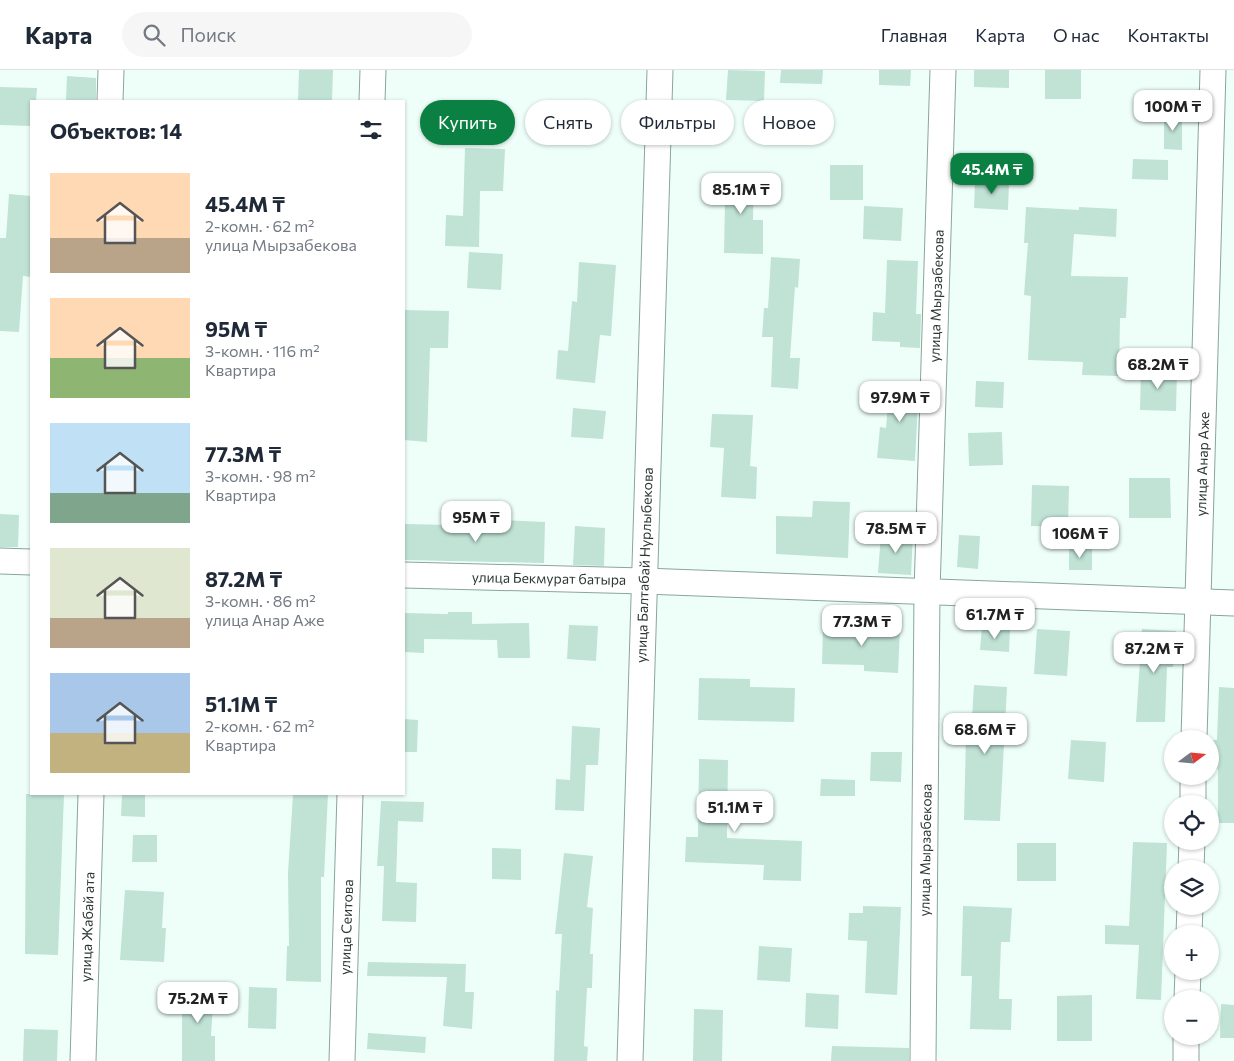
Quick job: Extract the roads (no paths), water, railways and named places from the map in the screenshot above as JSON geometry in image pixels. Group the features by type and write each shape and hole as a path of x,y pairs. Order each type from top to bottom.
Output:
{"street":[{"path":"110,100 111,70"},
{"path":"372,100 373,70"},
{"name":"улица Балтабай Нурлыбекова","path":"630,1061 660,70"},
{"name":"улица Мырзабекова","path":"923,1061 928,592 943,70"},
{"name":"улица Анар Аже","path":"1194,730 1213,70"},
{"path":"0,561 30,562"},
{"name":"улица Бекмурат батыра","path":"405,575 644,581 1234,603"},
{"name":"улица Жабай ата","path":"83,1061 91,795"},
{"name":"улица Сеитова","path":"342,1061 350,795"},
{"path":"1186,1045 1186,1061"}]}
